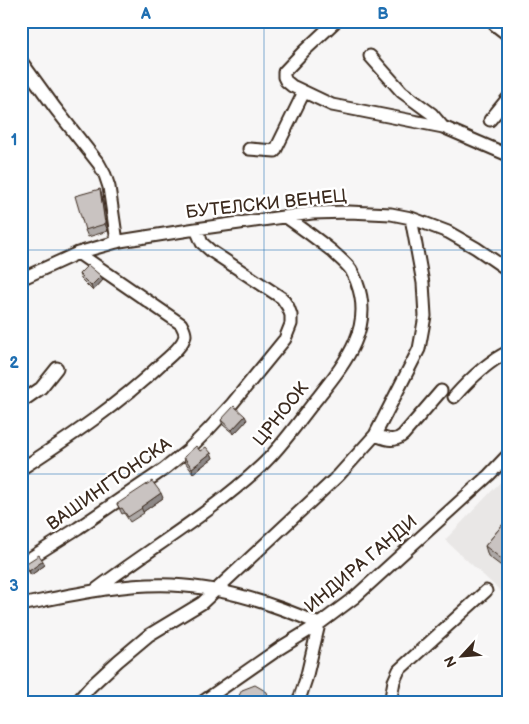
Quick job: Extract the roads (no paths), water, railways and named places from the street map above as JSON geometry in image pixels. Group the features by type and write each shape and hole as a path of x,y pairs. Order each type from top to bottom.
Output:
{"street":[{"path":"336,21 284,72 286,81 292,86 332,105 443,127 508,155"},
{"path":"495,25 508,35"},
{"path":"370,56 402,92 432,114 443,127"},
{"path":"21,61 99,164 105,175 109,187 117,242"},
{"path":"249,149 275,151 304,92"},
{"path":"490,120 508,98"},
{"name":"БУТЕЛСКИ ВЕНЕЦ","path":"21,279 78,253 117,242 312,213 349,212 392,214 411,218 448,232 508,270"},
{"name":"ЦРНООК","path":"94,591 126,566 205,513 263,465 288,436 352,350 361,326 362,303 358,284 350,269 338,256 286,217"},
{"path":"76,703 90,686 150,635 202,603 340,475 375,435 419,349 426,316 424,282 411,218"},
{"name":"ВАШИНГТОНСКА","path":"21,564 163,470 188,450 232,404 288,332 291,324 291,315 288,306 282,298 211,251 202,243 196,229"},
{"path":"21,469 82,429 141,384 176,350 185,336 181,324 78,253"},
{"path":"454,396 468,382 500,356 508,352"},
{"path":"21,402 41,388 57,368"},
{"path":"375,435 391,440 398,439 404,435 441,391"},
{"name":"ИНДИРА ГАНДИ","path":"200,703 280,648 319,624 362,591 489,475 508,455"},
{"path":"21,605 94,591 136,586 172,585 216,589 275,607 319,624 306,679 298,703"},
{"path":"390,703 394,681 399,670 486,591"}]}
